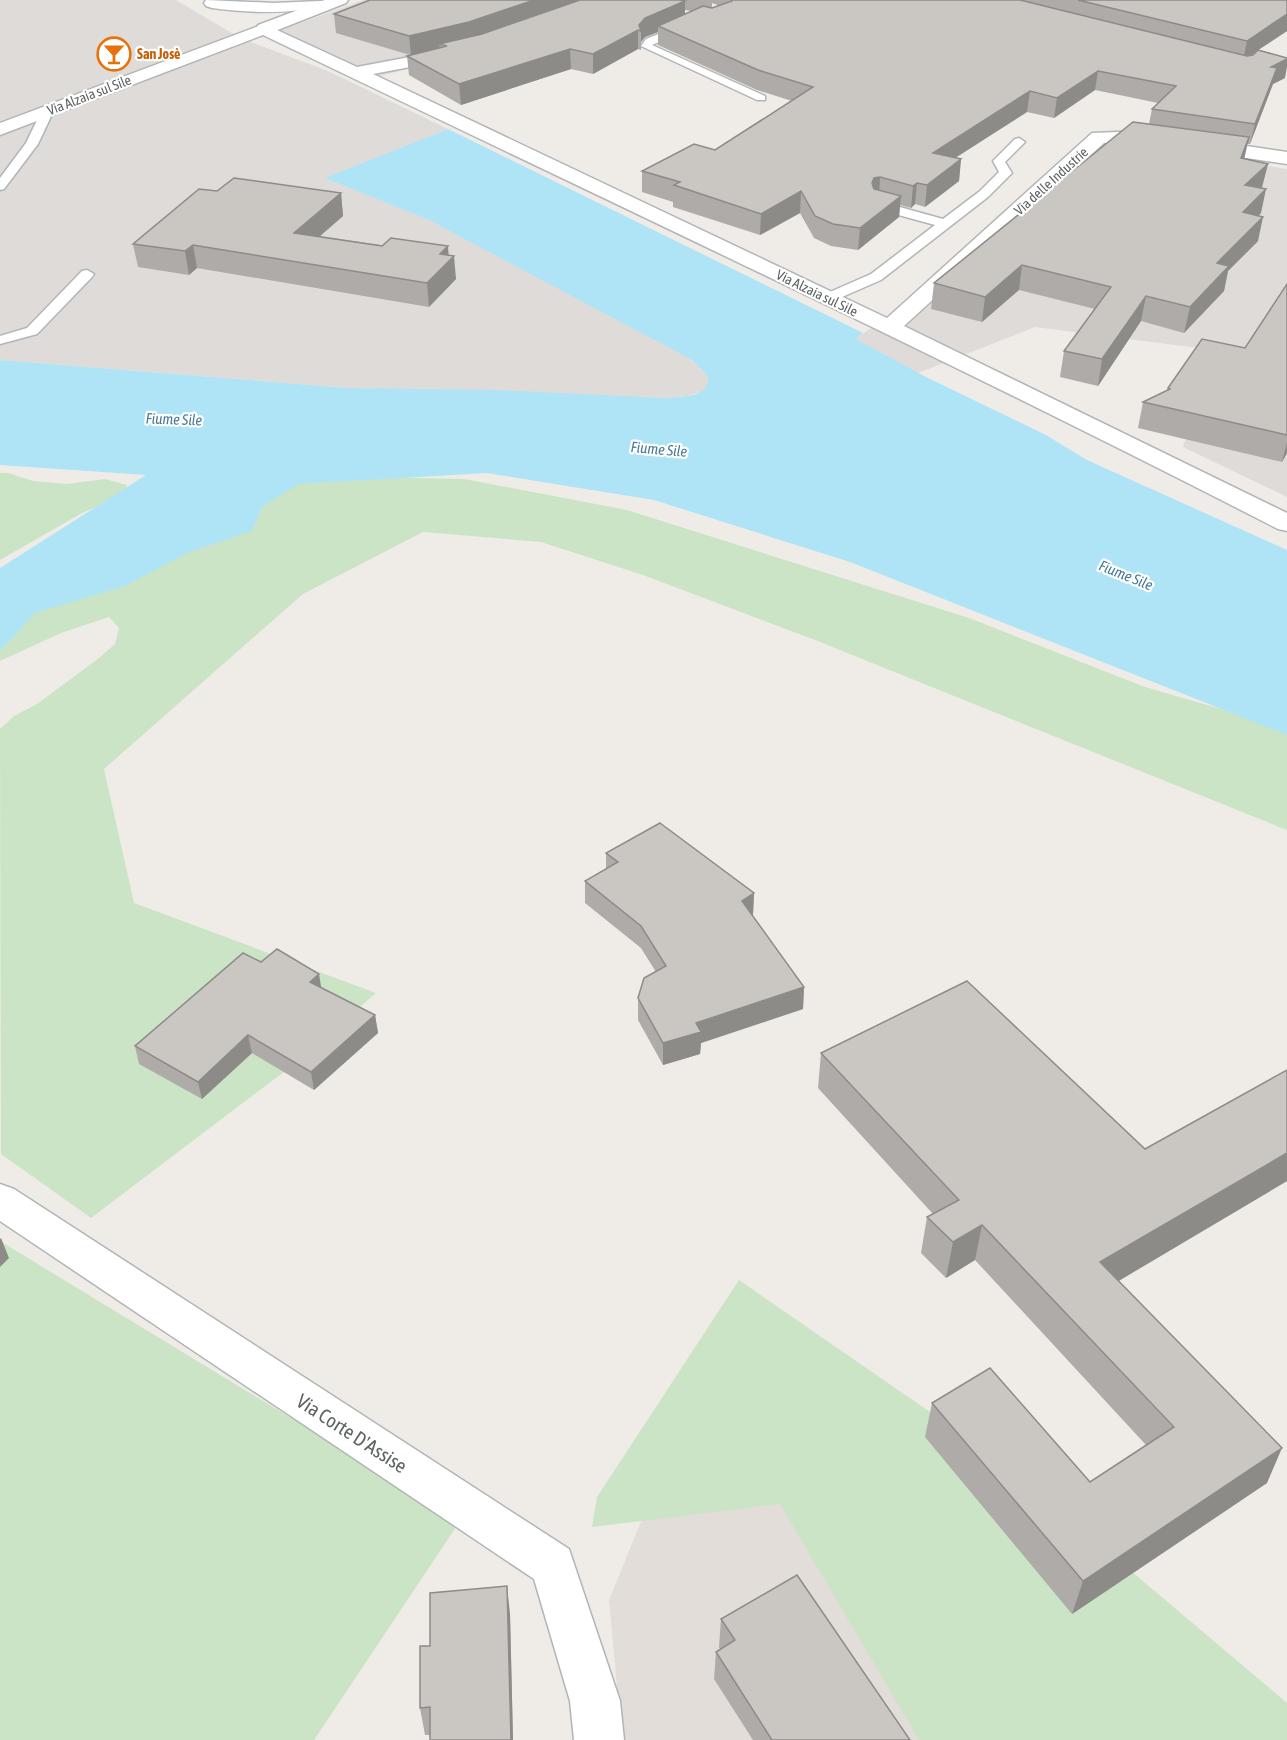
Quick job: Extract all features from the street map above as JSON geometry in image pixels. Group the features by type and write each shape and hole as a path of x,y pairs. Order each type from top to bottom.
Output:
{"street":[{"path":"208,2 248,8 279,9 338,0"},
{"path":"269,54 249,45 256,32 338,0"},
{"path":"208,2 256,32"},
{"name":"Via Alzaia sul Sile","path":"0,129 256,32 351,69 828,298 1287,523"},
{"path":"351,69 426,60 468,50"},
{"name":"Via Alzaia sul Sile","path":"178,61 269,54 351,69"},
{"name":"Via delle Industrie","path":"889,328 1100,137 1143,137 1287,158"},
{"name":"Via Corte D'Assise","path":"0,1200 553,1565 596,1701 599,1740"}],"lane":[{"path":"694,23 650,41 646,46 761,98"},
{"path":"0,186 32,144 48,110"},
{"path":"828,298 876,277 984,194 1006,173 999,161 1019,142"},
{"path":"878,205 945,224"},
{"path":"0,340 32,331 87,274"}],"shaded area":[{"path":"0,0 176,0 240,38 328,71 448,129 326,178 429,220 598,309 692,360 708,376 709,385 705,391 687,396 664,398 348,388 0,360"},
{"path":"363,0 611,0 484,46 378,77 351,64 271,34"},
{"path":"1107,147 1140,148 1287,169 1287,497 1183,447 1214,350 1035,327 918,373 855,339 894,313 1094,152"},
{"path":"665,1463 777,1489 946,1740 622,1740 609,1600"}],"green space":[{"path":"0,473 8,473 33,481 67,484 105,479 127,485 125,495 82,513 0,560"},
{"path":"369,477 464,479 627,510 969,618 1145,687 1252,718 1287,733 1287,830 815,640 643,575 541,542 423,532 303,594 104,769 134,903 376,993 293,1065 91,1218 1,1154 0,729 14,716 37,704 99,658 115,644 119,628 109,617 61,633 0,661 0,623 237,482"},
{"path":"0,1241 460,1521 314,1740 0,1740"},
{"path":"739,1280 1001,1461 1287,1703 1287,1740 919,1740 780,1504 592,1527 597,1497"}],"water":[{"name":"Fiume Sile","path":"448,129 863,333 856,339 924,376 1046,435 1087,460 1287,550 1287,735 850,562 654,500 487,473 299,484 262,507 252,531 187,553 125,586 35,613 0,651 0,568 146,475 0,465 0,360 348,388 498,390 664,398 694,395 704,389 708,376 692,360 429,220 325,178"}],"building":[{"path":"370,0 534,0 469,22 409,36 334,14"},
{"path":"580,0 685,1 645,18 639,25 641,31 638,30 593,54 570,49 459,84 407,56 447,46 439,44 482,34"},
{"path":"732,0 1020,0 1247,56 1253,55 1258,50 1287,59 1271,67 1277,68 1255,124 1152,109 1176,86 1098,71 1057,98 1030,91 933,153 961,159 927,185 917,183 913,186 880,177 874,178 872,183 874,189 901,196 860,228 833,224 815,216 801,191 761,214 674,185 680,182 642,171 694,144 715,150 813,87 758,70 658,26 703,6 712,8"},
{"path":"1078,0 1287,0 1287,14 1247,41"},
{"path":"1133,122 1249,137 1241,158 1268,164 1245,185 1266,189 1243,212 1263,217 1217,263 1229,266 1190,307 1146,296 1102,359 1064,351 1111,287 1022,265 985,297 934,283"},
{"path":"234,178 341,193 294,233 382,246 391,238 448,246 440,254 454,256 427,283 193,245 185,251 133,244 199,189 217,191"},
{"path":"1287,284 1287,435 1143,402 1170,389 1168,388 1202,339 1245,348"},
{"path":"660,823 754,893 742,901 804,987 696,1023 701,1032 663,1043 638,998 644,978 666,966 641,926 585,881 618,862 606,853"},
{"path":"277,949 319,974 310,982 375,1015 311,1072 248,1035 198,1082 135,1046 243,953 261,962"},
{"path":"967,981 1145,1149 1287,1070 1287,1153 1100,1262 1282,1448 1083,1581 932,1403 990,1368 1090,1482 1174,1427 982,1225 953,1242 927,1217 959,1200 821,1053"},
{"path":"797,1575 910,1740 772,1740 716,1652 735,1640 721,1619"},
{"path":"507,1586 511,1740 430,1740 430,1707 420,1708 420,1646 430,1646 430,1593"}],"place":[{"name":"San Josè","path":"114,54"}]}
